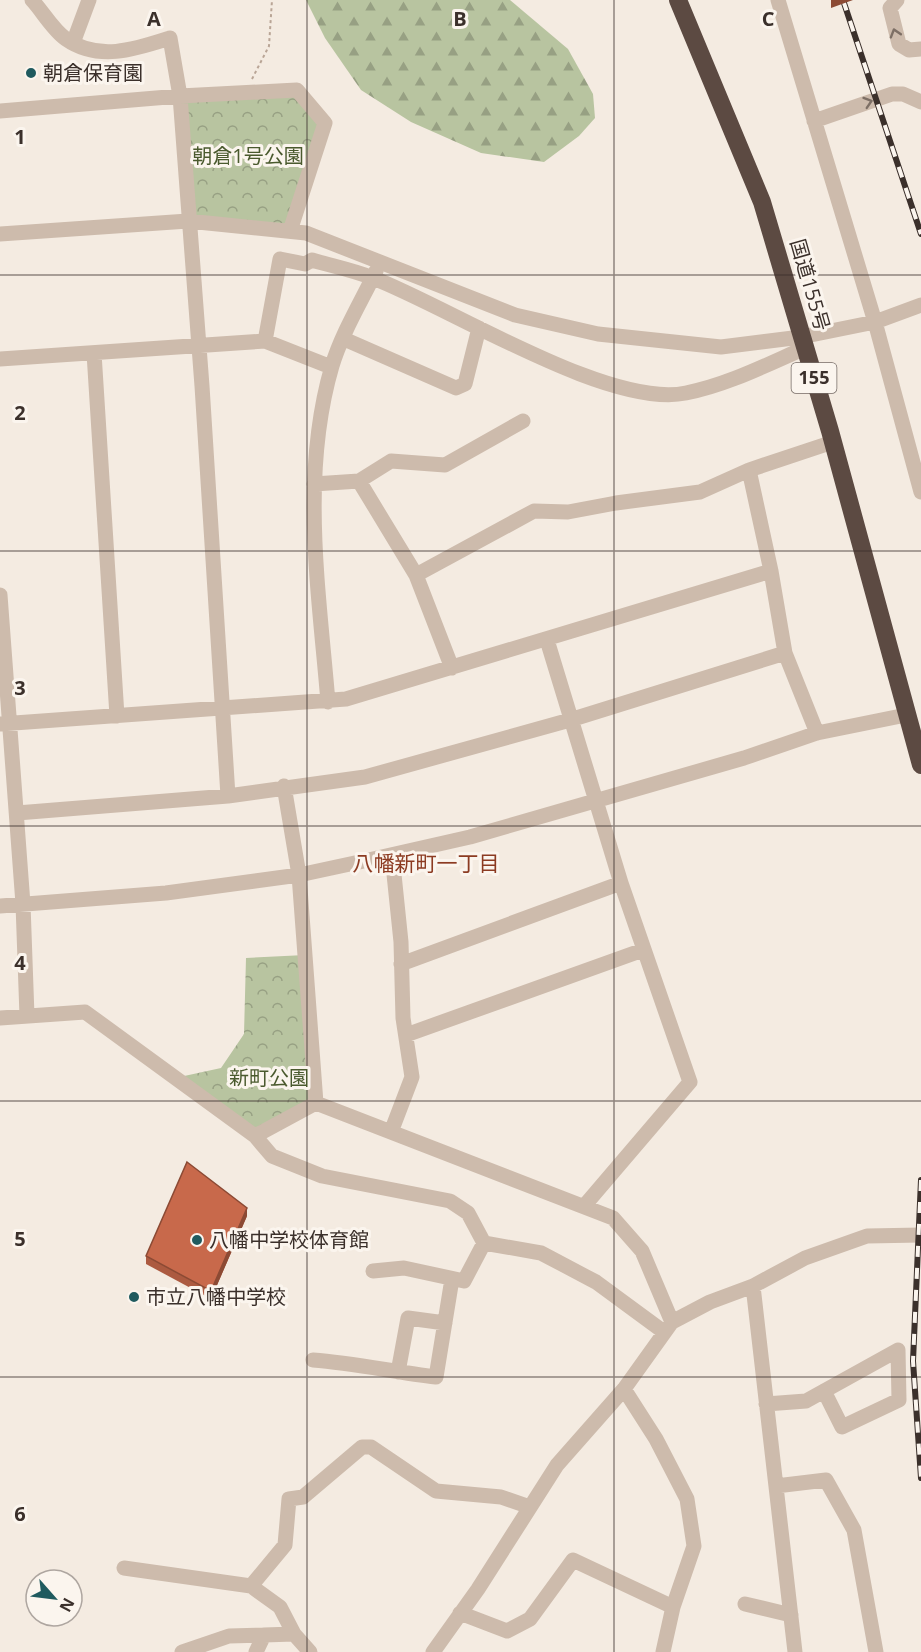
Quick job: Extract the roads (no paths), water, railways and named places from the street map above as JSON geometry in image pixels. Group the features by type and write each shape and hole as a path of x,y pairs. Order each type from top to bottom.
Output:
{"highway":[{"name":"国道155号","path":"678,0 762,202 833,442 921,765"}],"street":[{"path":"33,0 62,35 72,43 93,51 127,52 170,39 180,96 228,796"},
{"path":"72,43 89,0"},
{"path":"778,0 875,322 921,492"},
{"path":"897,0 890,8 899,44 909,50 921,50"},
{"path":"0,111 180,96 297,90 325,123 290,231"},
{"path":"814,121 892,94 903,94 921,102"},
{"path":"0,234 188,221 306,233 479,328 566,367 636,393 684,394 743,375 803,342"},
{"path":"266,341 280,259 305,264 312,260 376,271 515,315 598,334 721,347 803,342 875,322 921,305"},
{"path":"328,702 315,547 315,452 331,367 376,271"},
{"path":"344,339 456,388 465,384 479,328"},
{"path":"0,359 266,341 331,367"},
{"path":"94,353 117,716"},
{"path":"314,484 359,481 391,460 445,465 523,421"},
{"path":"416,576 534,511 568,512 616,502 700,492 749,470 833,442"},
{"path":"749,470 786,653 817,733"},
{"path":"359,481 416,576 452,668"},
{"path":"4,723 328,702 547,640 771,571"},
{"path":"0,595 4,723 17,813 27,1016"},
{"path":"547,640 621,883 690,1082 585,1205"},
{"path":"17,813 228,796 284,786 365,777 570,720 786,653"},
{"path":"0,906 166,893 299,875 470,837 744,758 817,733 906,715"},
{"path":"284,786 299,875 315,1103"},
{"path":"391,1132 412,1077 406,1035 392,855"},
{"path":"401,964 621,883"},
{"path":"406,1035 643,950"},
{"path":"0,1018 85,1012 255,1136 272,1156 322,1176 450,1202 468,1213 484,1243"},
{"path":"255,1136 315,1103 585,1205 613,1218 642,1251 668,1327"},
{"path":"433,1652 557,1465 624,1389 668,1327 710,1302 753,1286 805,1258 867,1236 921,1235"},
{"path":"484,1243 540,1253 596,1282 668,1327"},
{"path":"373,1271 404,1268 464,1281 484,1243"},
{"path":"313,1360 358,1364 436,1377 452,1280"},
{"path":"753,1286 795,1652"},
{"path":"398,1372 408,1318 445,1323"},
{"path":"766,1404 806,1401 824,1391 843,1381 898,1350 899,1400 842,1428 824,1391"},
{"path":"624,1389 656,1439 687,1498 694,1546 673,1606 663,1652"},
{"path":"251,1586 285,1545 289,1498 303,1497 362,1447 371,1447 436,1491 501,1497 530,1507"},
{"path":"776,1486 826,1480 854,1530 876,1652"},
{"path":"460,1613 507,1631 530,1619 573,1560 673,1606"},
{"path":"124,1568 251,1586 280,1606 294,1634 310,1652"},
{"path":"745,1604 791,1615"},
{"path":"182,1652 229,1636 294,1634"},
{"path":"256,1652 264,1635"}],"railway":[{"path":"843,0 921,234"},
{"path":"921,1180 913,1361 921,1478"}],"place":[{"name":"朝倉保育園","path":"31,73"},
{"name":"八幡中学校体育館","path":"197,1240"},
{"name":"市立八幡中学校","path":"134,1297"}],"district":[{"name":"八幡新町一丁目","path":"426,864"}],"park label":[{"name":"朝倉1号公園","path":"248,156"},
{"name":"新町公園","path":"269,1078"}]}
